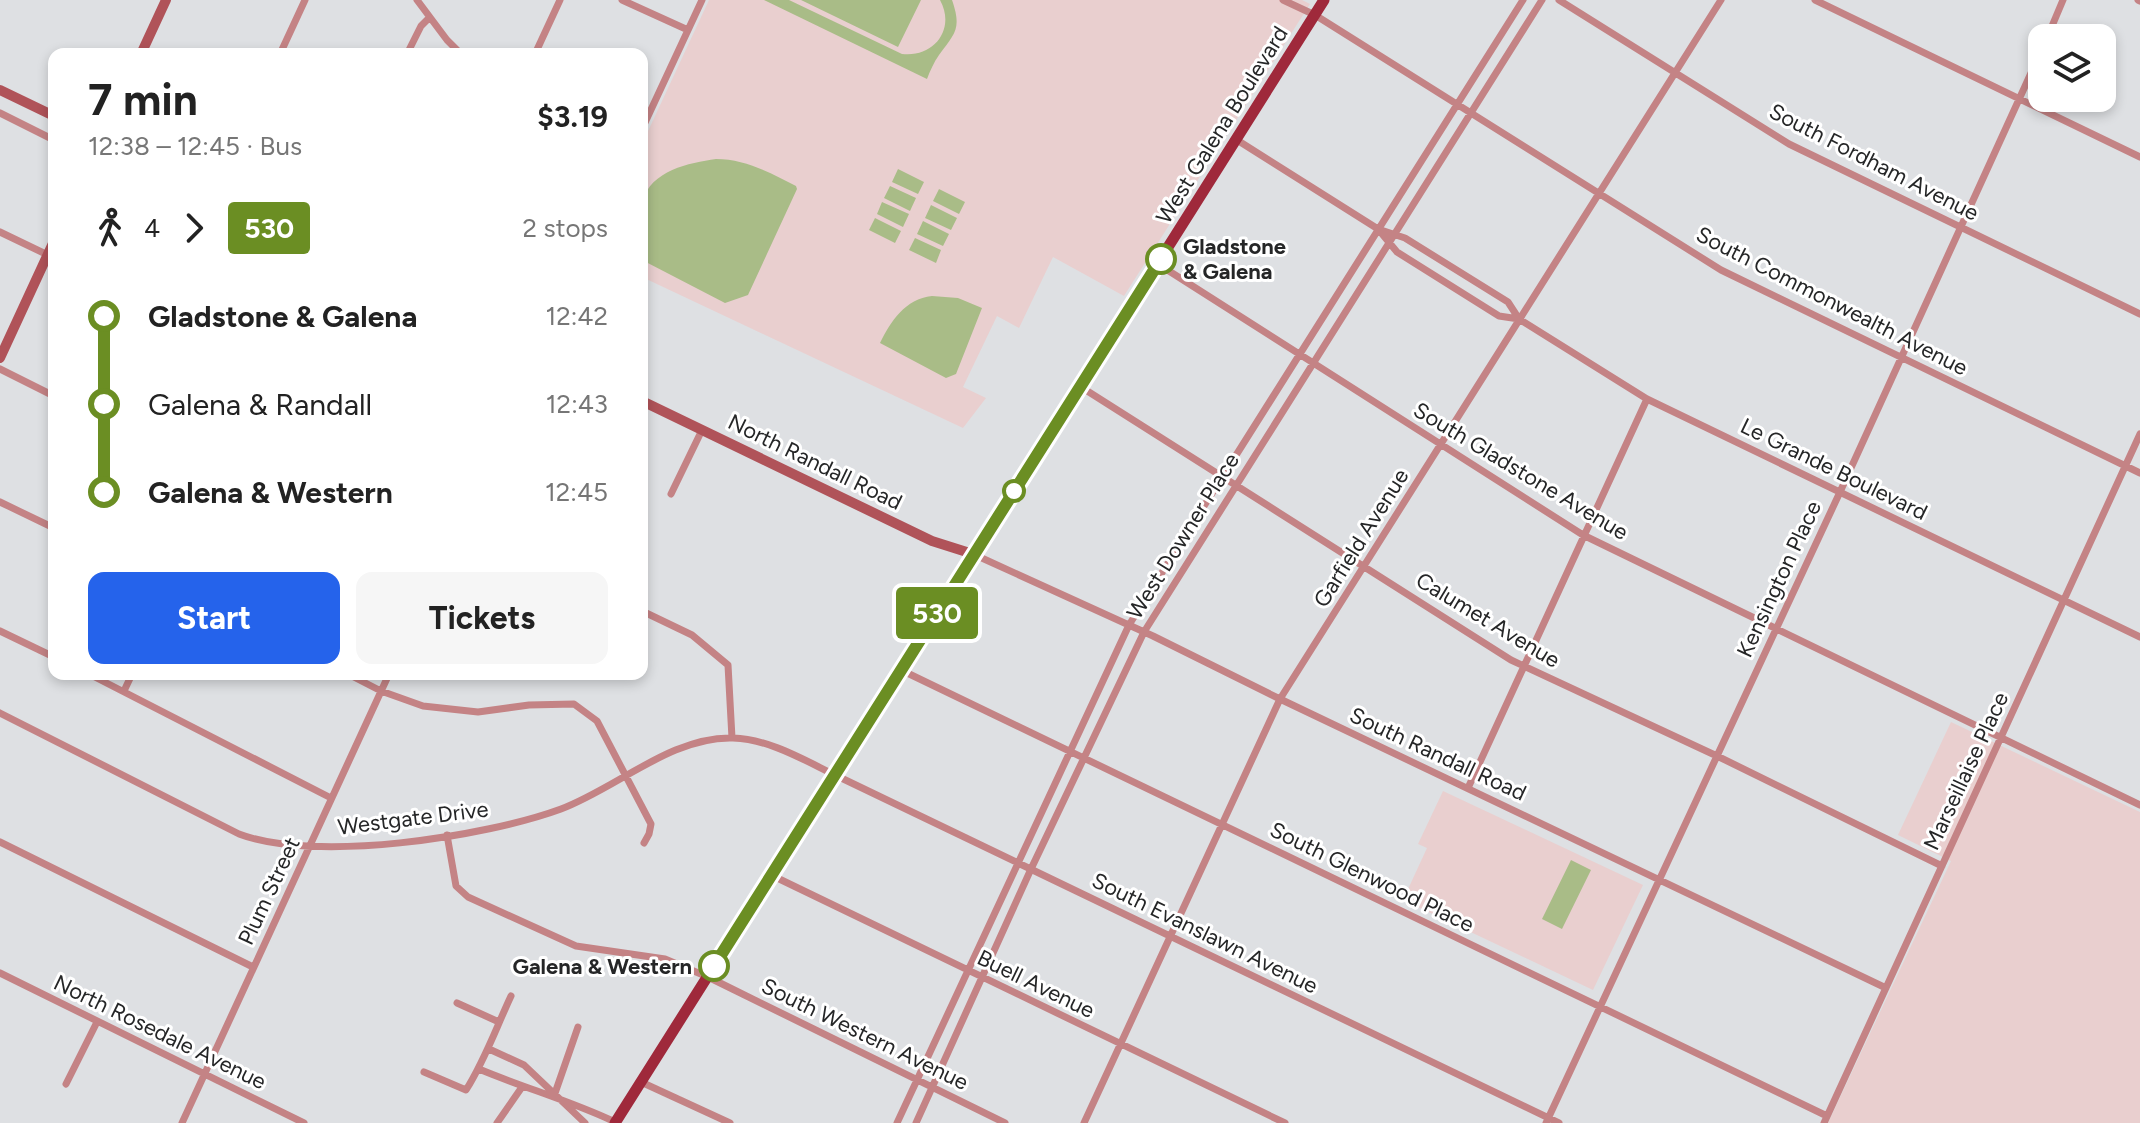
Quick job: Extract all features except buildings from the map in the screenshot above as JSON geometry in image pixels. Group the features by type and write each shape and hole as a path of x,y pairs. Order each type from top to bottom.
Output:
{"main road":[{"path":"144,48 166,0"},
{"name":"West Galena Boulevard","path":"615,1123 1324,0"},
{"path":"0,90 48,113"},
{"path":"0,358 48,263"},
{"name":"North Randall Road","path":"648,404 932,541 973,554"}],"street":[{"path":"283,48 305,0"},
{"path":"417,0 456,48"},
{"path":"538,48 560,0"},
{"path":"622,0 688,30"},
{"path":"648,116 702,0"},
{"name":"South Commonwealth Avenue","path":"1283,0 1315,15 1721,270 2140,473"},
{"name":"West Downer Place","path":"897,1123 1129,625 1523,0"},
{"name":"West Downer Place","path":"916,1123 1031,869 1144,632 1542,0"},
{"name":"South Fordham Avenue","path":"1559,0 1789,144 2140,314"},
{"name":"Garfield Avenue","path":"1084,1123 1280,699 1721,0"},
{"path":"1815,0 2140,157"},
{"path":"2053,24 2063,0"},
{"path":"410,48 421,26 429,18"},
{"name":"Kensington Place","path":"1547,1120 2028,81"},
{"path":"0,113 48,137"},
{"name":"Le Grande Boulevard","path":"1237,140 1378,229 1405,238 1508,302 1519,319"},
{"name":"Le Grande Boulevard","path":"1378,229 1388,244 1499,316 1519,319 1647,399 2140,637"},
{"path":"0,232 48,256"},
{"name":"South Gladstone Avenue","path":"1158,264 1583,535 2140,805"},
{"path":"0,369 48,393"},
{"name":"Calumet Avenue","path":"1081,387 1523,666 1942,866"},
{"path":"1468,788 1647,399"},
{"path":"671,494 702,430"},
{"name":"Marseillaise Place","path":"1825,1120 2140,434"},
{"path":"0,502 48,525"},
{"name":"South Randall Road","path":"973,554 1144,632 1886,988"},
{"path":"648,614 692,635 728,665 732,738"},
{"path":"0,631 48,654"},
{"name":"South Glenwood Place","path":"901,670 1600,1007 1825,1120"},
{"path":"101,680 331,798"},
{"path":"124,691 129,680"},
{"path":"360,680 423,706 478,712 529,705 574,704 597,721 651,824 644,843"},
{"name":"Plum Street","path":"182,1123 386,680"},
{"name":"Westgate Drive","path":"0,713 239,834 265,842 311,846 369,845 447,835 562,809 696,742 732,738 757,741 835,775"},
{"name":"South Evanslawn Avenue","path":"835,775 1547,1120 1559,1123"},
{"name":"South Western Avenue","path":"447,835 456,886 468,897 576,946 665,959 708,977 1005,1123"},
{"path":"0,842 253,967"},
{"name":"Buell Avenue","path":"771,875 1285,1123"},
{"name":"North Rosedale Avenue","path":"0,973 304,1123"},
{"path":"424,1072 466,1090 489,1049 511,996"},
{"path":"457,1003 499,1022"},
{"path":"66,1084 97,1022"},
{"path":"554,1096 578,1027"},
{"path":"489,1049 524,1065 585,1123"},
{"path":"479,1069 554,1096 615,1123"},
{"path":"641,1082 730,1123"},
{"path":"497,1123 522,1087"}],"shaded area":[{"path":"709,0 1302,0 1310,4 1124,296 1053,257 1019,328 997,316 963,387 986,398 963,428 648,280 648,131"},
{"path":"1951,722 2140,812 2140,1123 1828,1123 1951,861 1898,835"},
{"path":"1443,791 1643,885 1593,990 1403,900 1427,848 1418,844"}],"green space":[{"path":"764,0 789,0 902,54 924,51 939,39 945,21 940,0 952,0 956,24 953,36 935,61 927,79"},
{"path":"801,0 921,0 898,47"},
{"path":"716,159 737,161 758,168 797,189 748,295 725,303 648,263 648,190 662,175 694,163"},
{"path":"898,169 924,182 918,194 892,182"},
{"path":"890,186 916,198 910,211 884,198"},
{"path":"939,189 965,202 959,214 933,201"},
{"path":"882,202 909,214 903,227 877,214"},
{"path":"931,205 957,218 951,230 925,218"},
{"path":"875,218 901,231 895,243 869,230"},
{"path":"923,221 949,234 943,246 917,234"},
{"path":"915,238 941,250 936,263 909,250"},
{"path":"932,296 958,298 982,308 956,374 946,378 880,343 894,319 907,306"},
{"path":"1571,860 1591,870 1562,929 1542,919"}],"bus line":[{"name":"530","path":"714,966 1161,259"}],"place":[{"name":"Gladstone & Galena","path":"1161,259"},
{"name":"Galena & Western","path":"714,966"}]}
